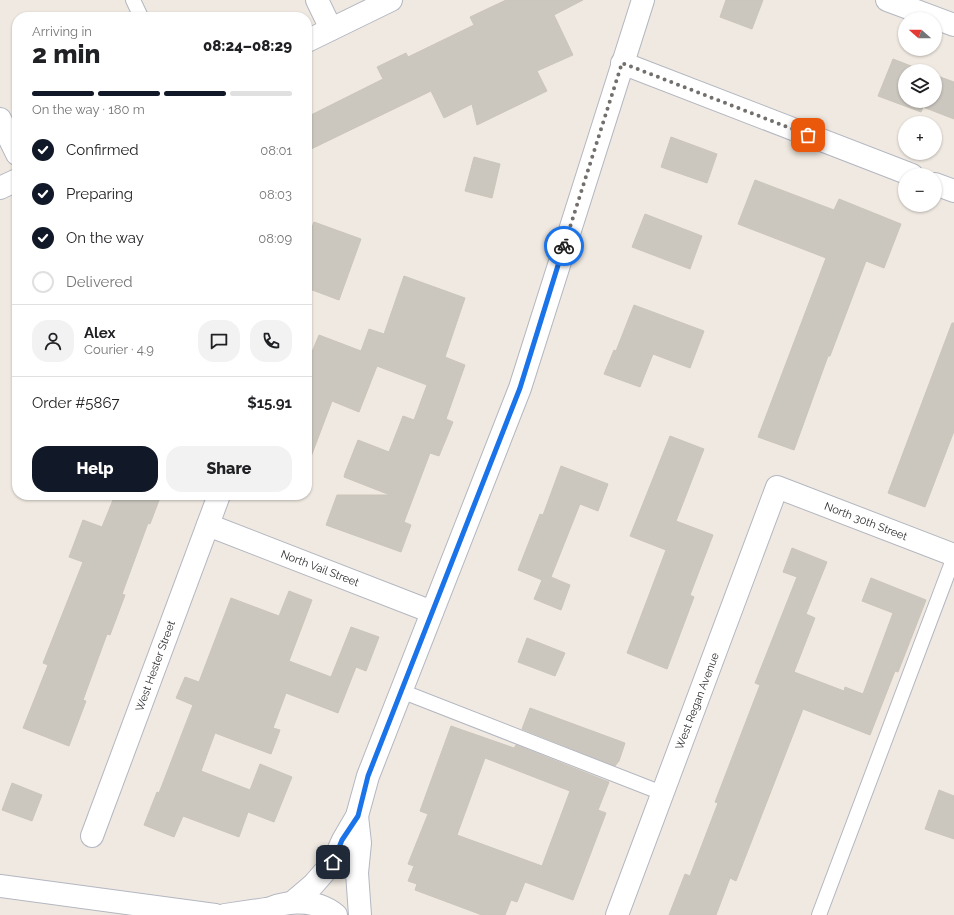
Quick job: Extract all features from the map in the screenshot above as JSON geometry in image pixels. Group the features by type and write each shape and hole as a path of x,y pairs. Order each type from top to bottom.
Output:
{"street":[{"path":"317,0 331,29"},
{"path":"312,38 391,0"},
{"path":"360,915 356,873 360,843 358,816 368,776 520,388 622,63 644,0"},
{"path":"887,0 954,25"},
{"path":"622,63 898,170"},
{"path":"0,119 12,144"},
{"path":"0,188 12,182"},
{"path":"942,187 954,191"},
{"name":"North 30th Street","path":"777,487 954,556"},
{"name":"West Regan Avenue","path":"617,915 777,487"},
{"name":"West Hester Street","path":"92,836 217,500"},
{"name":"North Vail Street","path":"208,525 432,612"},
{"path":"293,902 313,885 333,862 342,840 358,816"},
{"path":"0,886 215,915"},
{"path":"225,915 261,912 279,904 293,902 314,904 336,915"}],"lane":[{"path":"133,0 139,12"},
{"path":"819,915 954,556"},
{"path":"401,691 662,793"}],"building":[{"path":"506,0 583,0 554,15 573,55 537,71 547,91 477,125 472,104 444,118 431,91 312,149 312,114 383,79 377,67 406,53 408,57 474,25 470,17"},
{"path":"726,0 763,0 752,29 720,17"},
{"path":"893,59 906,64 898,64 898,103 878,96"},
{"path":"942,78 954,82 954,119 926,108 942,108"},
{"path":"910,108 923,108 921,112"},
{"path":"671,137 717,154 707,183 661,167"},
{"path":"474,157 500,164 492,198 465,191"},
{"path":"755,180 834,210 839,199 901,224 884,268 866,261 830,356 828,356 794,450 758,437 826,258 738,224"},
{"path":"645,214 702,236 690,269 632,247"},
{"path":"314,222 361,239 339,300 312,290 312,227"},
{"path":"404,276 465,298 445,357 465,365 446,419 453,422 439,456 430,453 404,522 411,525 401,552 326,525 337,495 390,495 344,477 345,473 358,440 389,452 403,416 414,420 427,385 377,366 359,412 332,401 312,454 312,352 319,335 361,351 369,329 384,334"},
{"path":"634,305 704,331 690,368 653,354 640,387 604,374 614,350 616,351"},
{"path":"952,323 954,323 954,431 925,507 888,493"},
{"path":"670,436 704,449 676,521 713,535 690,595 694,597 667,669 627,653 666,550 630,536"},
{"path":"561,466 608,484 598,511 580,504 551,577 570,585 561,610 534,599 542,580 518,570 540,514 543,515"},
{"path":"113,500 159,500 150,524 148,523 122,594 125,595 110,635 107,634 83,700 86,701 69,746 23,728 48,665 43,663 83,562 69,557 83,520 102,527"},
{"path":"792,548 827,562 806,614 815,618 794,672 844,691 845,687 863,694 893,613 862,601 871,578 926,600 898,672 895,671 870,735 803,709 736,881 730,878 716,915 669,915 685,874 690,876 718,803 715,802 760,685 755,683 797,577 783,572"},
{"path":"289,591 312,600 289,661 331,677 351,627 379,637 366,671 356,667 338,713 286,693 273,728 280,730 271,754 215,733 201,771 250,790 260,764 292,777 274,822 248,812 239,837 183,816 174,837 144,825 157,792 159,793 193,705 176,698 185,677 199,682 231,598 279,616"},
{"path":"527,638 565,653 555,676 518,662"},
{"path":"530,708 625,743 619,761 615,766 522,729"},
{"path":"451,726 514,748 516,745 609,782 598,810 606,813 573,900 525,882 517,902 511,900 505,915 482,915 415,890 417,884 408,881 414,866 408,864 428,814 420,811","holes":["485,758 570,791 542,866 457,835"]},
{"path":"12,783 42,795 32,821 2,810"},
{"path":"939,790 954,796 954,839 925,829"}],"way so far":[{"path":"564,246 622,63 808,135"}],"route":[{"path":"333,862 342,840 358,816 368,776 520,388 564,246"}]}
